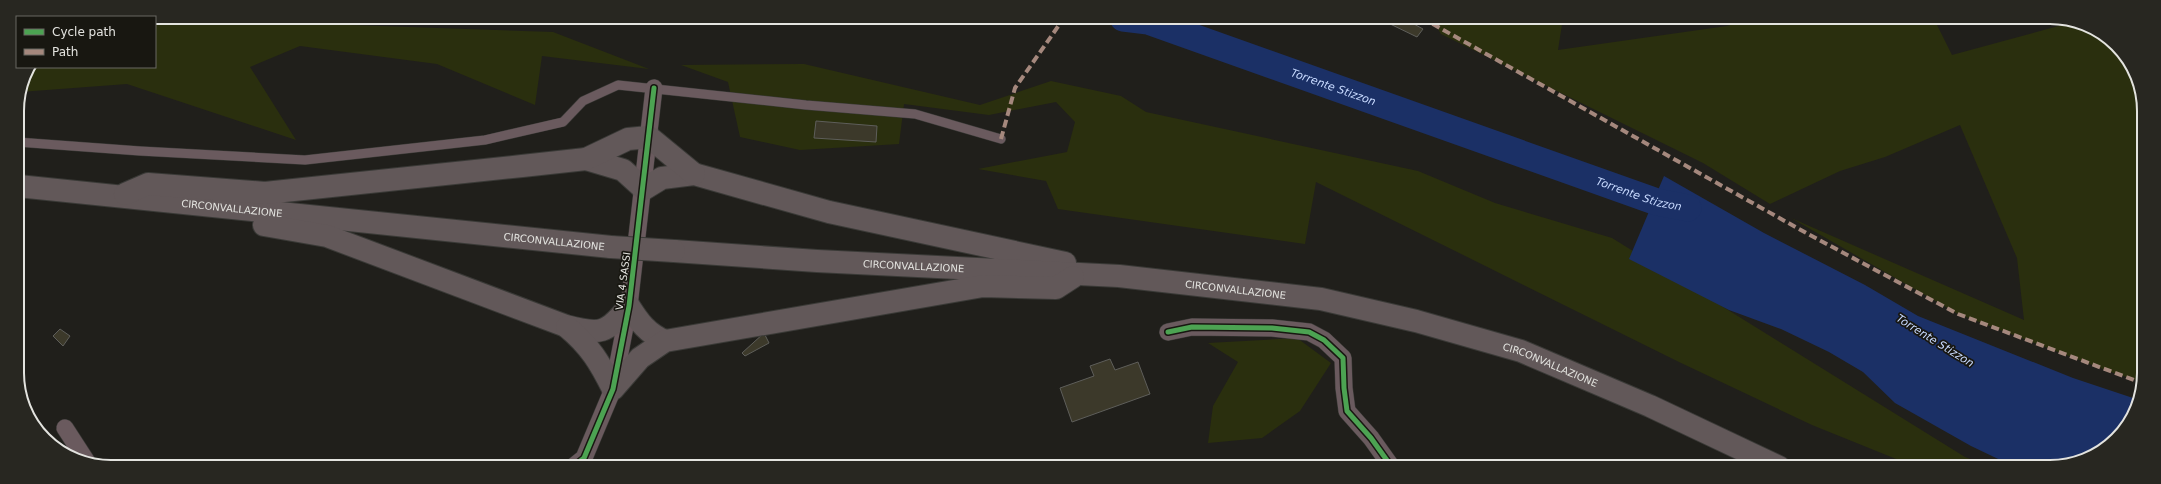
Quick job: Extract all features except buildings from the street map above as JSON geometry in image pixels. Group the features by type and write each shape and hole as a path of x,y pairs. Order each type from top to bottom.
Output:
{"highway":[{"path":"665,341 654,336 645,329 629,306 614,325 600,330 586,332 566,326 327,236 127,204 120,196 148,184 265,192 586,159 628,139 649,138 694,174"},
{"path":"566,326 584,341 613,389 640,358 665,341 983,286 1056,288 1079,274 1063,262 829,212 694,174 662,178 644,189 623,170 586,159"},
{"name":"CIRCONVALLAZIONE","path":"24,187 611,247 817,261 1119,276 1242,288 1321,299 1416,321 1521,352 1650,406 1764,460"}],"street":[{"name":"VIA 4 SASSI","path":"582,460 584,458 613,389 629,306 644,189 654,88"},
{"path":"1168,332 1192,327 1272,328 1309,332 1324,340 1343,358 1344,388 1347,411 1371,438 1387,460"},
{"path":"65,428 82,455"}],"lane":[{"path":"24,143 148,152 305,160 485,140 563,122 583,101 618,85 806,105 915,114 1002,139"}],"green space":[{"path":"156,24 322,24 553,32 649,69 542,56 535,105 437,64 300,46 250,67 296,140 127,84 27,92 36,68 156,68"},
{"path":"1435,24 1562,24 1558,50 1733,24 1936,24 1952,55 2062,25 2088,33 2103,42 2119,58 2132,83 2137,105 2137,380 1958,314 1791,218 2024,320 2017,258 1960,125 1885,157 1840,171 1770,204 1703,163 1441,34"},
{"path":"804,64 980,105 1051,81 1121,96 1146,112 1418,171 1495,203 1612,238 1965,457 1973,460 1899,460 1812,425 1679,362 1316,182 1305,244 1058,209 1046,181 978,169 1067,152 1075,122 1056,102 989,115 904,104 899,144 800,150 740,137 728,82 681,65"},
{"path":"1297,338 1331,363 1300,411 1262,438 1208,443 1213,406 1238,362 1208,343"}],"water":[{"path":"1664,176 1764,233 1865,285 1918,316 2073,378 2133,398 2132,401 2119,426 2107,438 2088,451 2072,457 2056,460 2000,460 1971,446 1895,403 1863,372 1829,352 1781,329 1729,310 1629,259"}],"waterway":[{"name":"Torrente Stizzon","path":"1156,24 1657,202 1688,208"}],"marked path":[{"path":"1001,139 1015,88 1060,24"},
{"path":"1433,24 1808,234 1958,314 2137,381"}],"cycle path":[{"path":"582,460 584,458 613,389 629,306 654,88"},
{"path":"1168,332 1192,327 1272,328 1309,332 1324,340 1343,358 1344,388 1347,411 1371,438 1387,460"}]}
